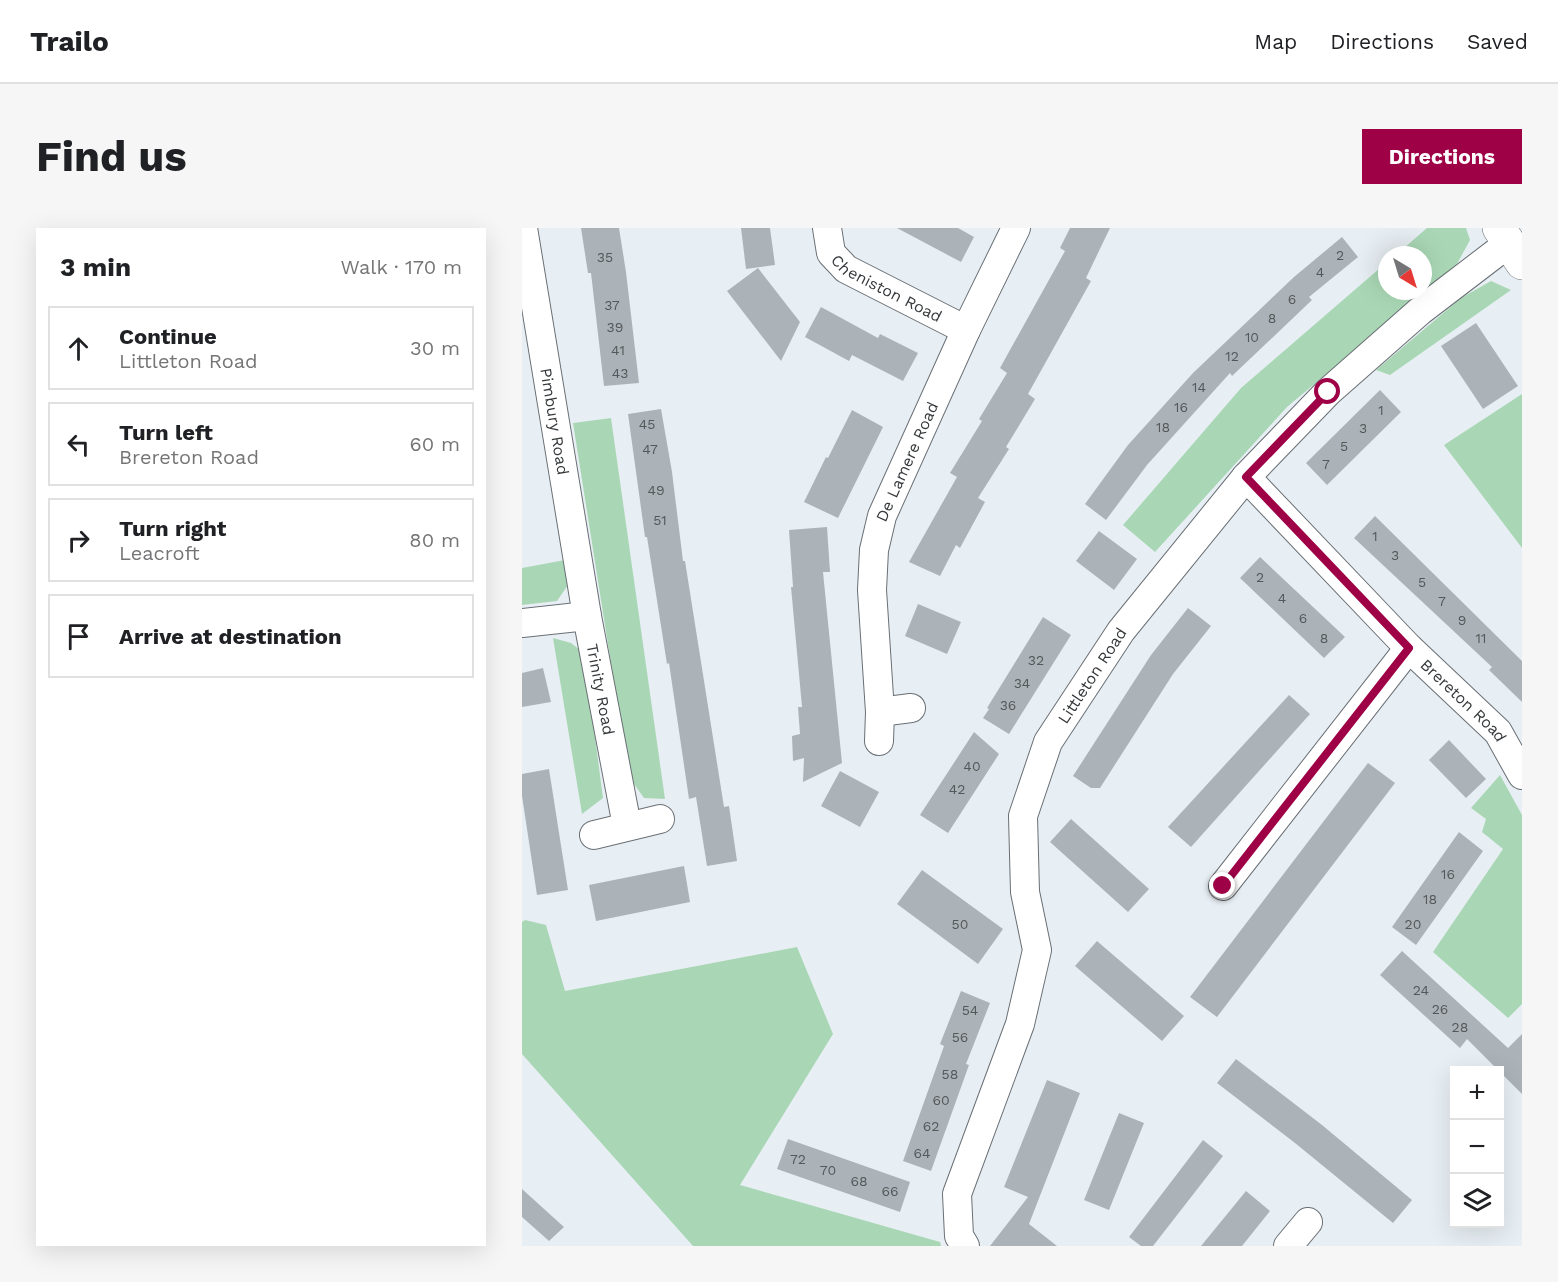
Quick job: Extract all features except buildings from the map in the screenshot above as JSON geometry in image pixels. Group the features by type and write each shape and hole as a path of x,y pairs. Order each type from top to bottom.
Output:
{"street":[{"name":"Pimbury Road","path":"523,228 587,616"},
{"name":"Cheniston Road","path":"827,228 831,253 846,269 966,330"},
{"name":"De Lamere Road","path":"879,741 880,712 872,590 874,550 882,516 966,330 1016,228"},
{"name":"Littleton Road","path":"965,1246 959,1236 957,1194 1020,1024 1038,950 1025,892 1023,816 1048,742 1121,631 1246,477 1328,392 1420,312 1510,245"},
{"name":"Brereton Road","path":"1246,477 1409,648 1498,732 1522,775"},
{"path":"522,623 587,616"},
{"name":"Trinity Road","path":"587,616 627,826"},
{"path":"1223,886 1409,648"},
{"path":"880,712 911,708"},
{"path":"594,835 660,819"},
{"path":"1288,1246 1308,1222"}],"green space":[{"path":"1427,228 1466,228 1470,240 1457,264 1432,285 1432,246 1406,246"},
{"path":"1378,270 1378,300 1414,300 1287,407 1155,552 1123,525 1241,388"},
{"path":"1491,281 1511,290 1390,375 1376,370 1461,298"},
{"path":"1522,394 1522,548 1444,445"},
{"path":"611,418 665,799 644,798 629,777 573,423"},
{"path":"565,560 568,585 557,601 522,605 522,568"},
{"path":"553,638 571,643 584,653 603,798 582,814"},
{"path":"1500,775 1522,815 1522,1004 1508,1018 1433,952 1503,849 1482,832 1486,819 1471,808"},
{"path":"525,920 546,925 565,991 797,947 833,1034 740,1185 940,1242 941,1246 693,1246 522,1054 522,922"}],"route":[{"path":"1223,886 1409,648 1246,477 1328,392"}]}
